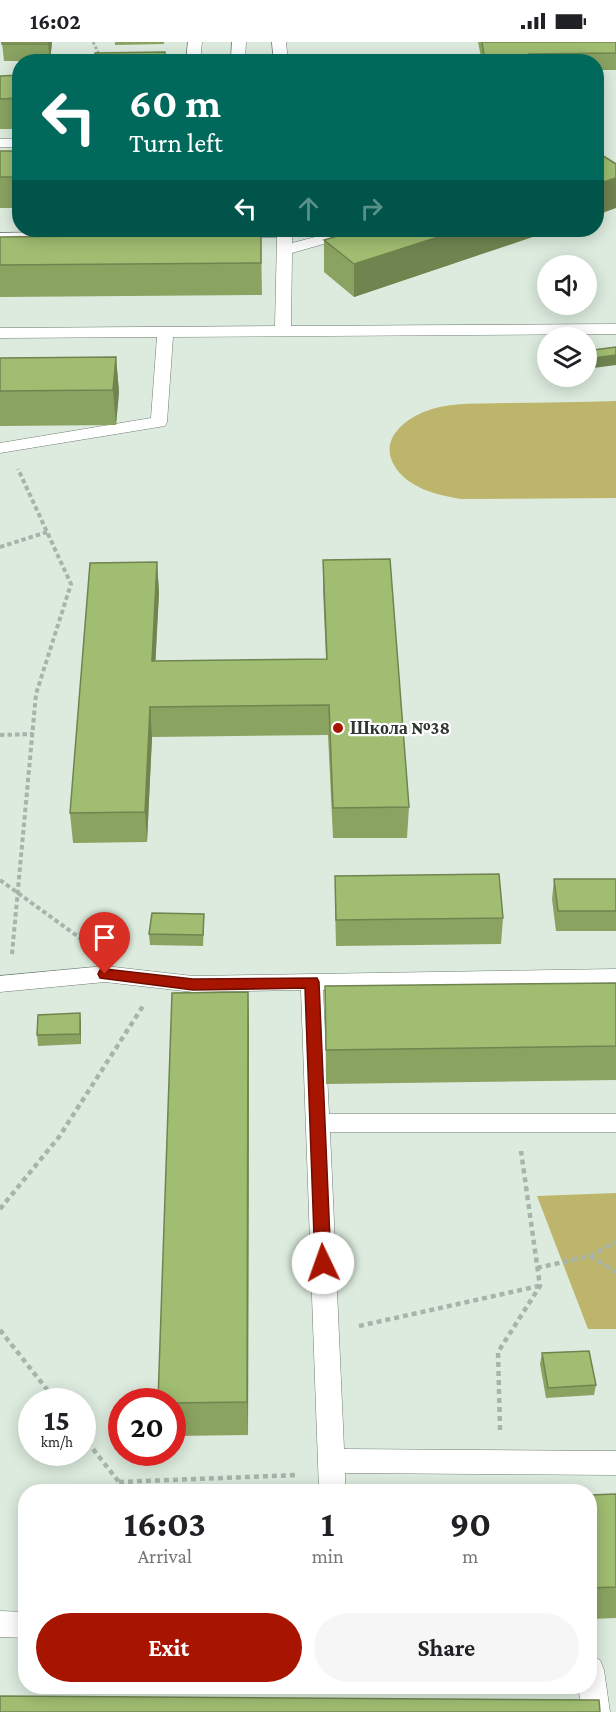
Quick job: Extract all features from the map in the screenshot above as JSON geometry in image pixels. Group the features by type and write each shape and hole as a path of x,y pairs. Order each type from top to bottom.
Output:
{"lane":[{"path":"283,331 285,237"},
{"path":"285,250 332,237"},
{"path":"0,333 616,329"},
{"path":"4,447 159,422 165,332"},
{"path":"5,983 105,974 193,984 616,977"},
{"path":"312,982 332,1476 501,1462 616,1463"},
{"path":"317,1123 616,1123"},
{"path":"0,1624 18,1624"},
{"path":"593,1694 596,1712"}],"path":[{"path":"4,447 71,584 36,694 18,892 5,983"},
{"path":"0,547 46,532"},
{"path":"0,735 33,734"},
{"path":"0,880 102,953 105,974"},
{"path":"0,1209 20,1188 50,1149 160,980"},
{"path":"501,1462 498,1352 540,1286 518,1123"},
{"path":"537,1268 590,1256 616,1242"},
{"path":"590,1256 616,1272"},
{"path":"326,1334 540,1286"},
{"path":"0,1330 46,1388"},
{"path":"96,1453 119,1482 332,1476"}],"shaded area":[{"path":"616,401 616,498 461,499 433,493 415,485 400,473 390,455 390,445 398,429 414,417 432,409 468,404"},
{"path":"616,1193 616,1329 588,1329 537,1196"}],"building":[{"path":"2,42 49,42 48,44 2,44"},
{"path":"482,42 616,42 616,53 484,54"},
{"path":"165,52 165,54 95,54"},
{"path":"12,75 12,98 0,99 0,76"},
{"path":"0,151 12,151 12,177 0,177"},
{"path":"604,156 616,164 616,178 604,182"},
{"path":"0,237 261,237 261,263 0,265"},
{"path":"334,237 438,237 354,264 324,240"},
{"path":"616,347 616,355 597,358 597,350"},
{"path":"116,357 113,390 0,391 0,358"},
{"path":"390,559 409,807 333,808 329,705 150,707 145,812 70,813 90,563 157,562 152,661 327,659 323,560"},
{"path":"499,874 503,918 336,920 335,876"},
{"path":"554,879 616,879 616,911 558,911"},
{"path":"152,913 204,914 203,935 149,934"},
{"path":"616,983 616,1046 326,1050 325,986"},
{"path":"248,992 247,1402 186,1403 186,1388 158,1388 172,993"},
{"path":"80,1013 80,1034 37,1035 38,1015"},
{"path":"589,1351 596,1385 548,1388 542,1353"},
{"path":"616,1494 616,1587 597,1588 597,1495"},
{"path":"0,1696 599,1700 600,1712 0,1712"}],"place":[{"name":"Школа №38","path":"338,728"}],"route":[{"path":"105,974 193,984 312,982 323,1263"}]}
